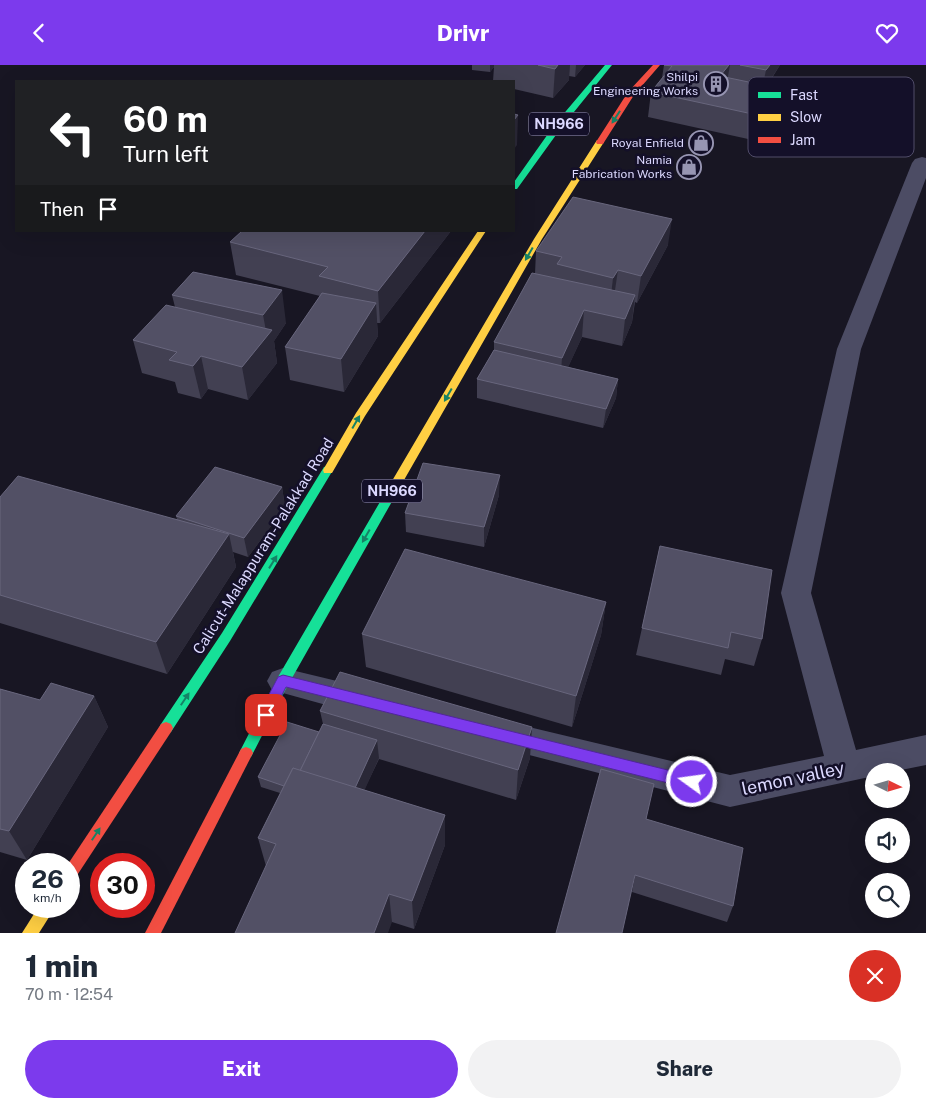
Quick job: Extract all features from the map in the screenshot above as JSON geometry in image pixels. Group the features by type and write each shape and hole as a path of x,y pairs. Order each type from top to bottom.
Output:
{"highway":[{"name":"NH966","path":"515,186 558,126 609,65"},
{"name":"NH966","path":"153,933 283,681 538,239 631,94 657,65"},
{"name":"Calicut-Malappuram-Palakkad Road","path":"80,858 226,637 306,509 360,415 481,232"},
{"path":"30,933 40,918"}],"street":[{"path":"844,767 796,593 849,349 922,163"},
{"path":"283,681 397,709"},
{"name":"lemon valley","path":"463,725 730,791 926,750"}],"building":[{"path":"538,65 558,65 555,69"},
{"path":"664,65 729,65 720,76 748,82 748,113 651,92 672,66"},
{"path":"740,65 770,65 766,70"},
{"path":"573,197 672,219 641,276 618,270 613,278 557,264 562,257 536,251"},
{"path":"241,232 424,232 378,291 319,276 328,267 230,242"},
{"path":"193,272 282,290 263,315 172,295"},
{"path":"532,273 635,295 625,319 584,310 562,358 494,342"},
{"path":"322,293 376,303 341,359 285,347"},
{"path":"166,305 272,330 242,367 201,356 193,366 169,360 177,352 133,340"},
{"path":"494,350 618,379 606,409 477,379"},
{"path":"423,463 500,475 484,527 405,513"},
{"path":"215,467 282,487 244,538 176,516"},
{"path":"18,476 229,534 156,642 0,595 0,497"},
{"path":"660,546 772,570 762,639 731,632 728,648 642,628"},
{"path":"405,549 606,602 576,696 362,634"},
{"path":"340,672 532,727 518,770 320,711"},
{"path":"51,683 94,696 9,831 0,829 0,689 40,700"},
{"path":"287,722 319,732 300,771 293,768 284,786 258,777"},
{"path":"323,724 377,740 355,788 300,771"},
{"path":"293,768 445,815 412,901 389,894 374,933 235,933 276,844 258,838"},
{"path":"601,769 654,784 646,819 743,848 733,906 635,875 622,933 556,933"}],"traffic: fast":[{"path":"515,186 558,126 609,65"},
{"path":"166,728 226,637 328,470"},
{"path":"246,753 283,681 388,498"}],"traffic: slow":[{"path":"388,498 538,239 600,142"},
{"path":"328,470 360,415 481,232"},
{"path":"30,933 40,918"}],"traffic: jam":[{"path":"600,142 631,94 657,65"},
{"path":"80,858 166,728"},
{"path":"153,933 246,753"}],"place":[{"name":"Shilpi Engineering Works","path":"716,84"},
{"name":"Royal Enfield","path":"701,143"},
{"name":"Namia Fabrication Works","path":"689,167"}],"route":[{"path":"266,715 283,681 692,782"}]}
